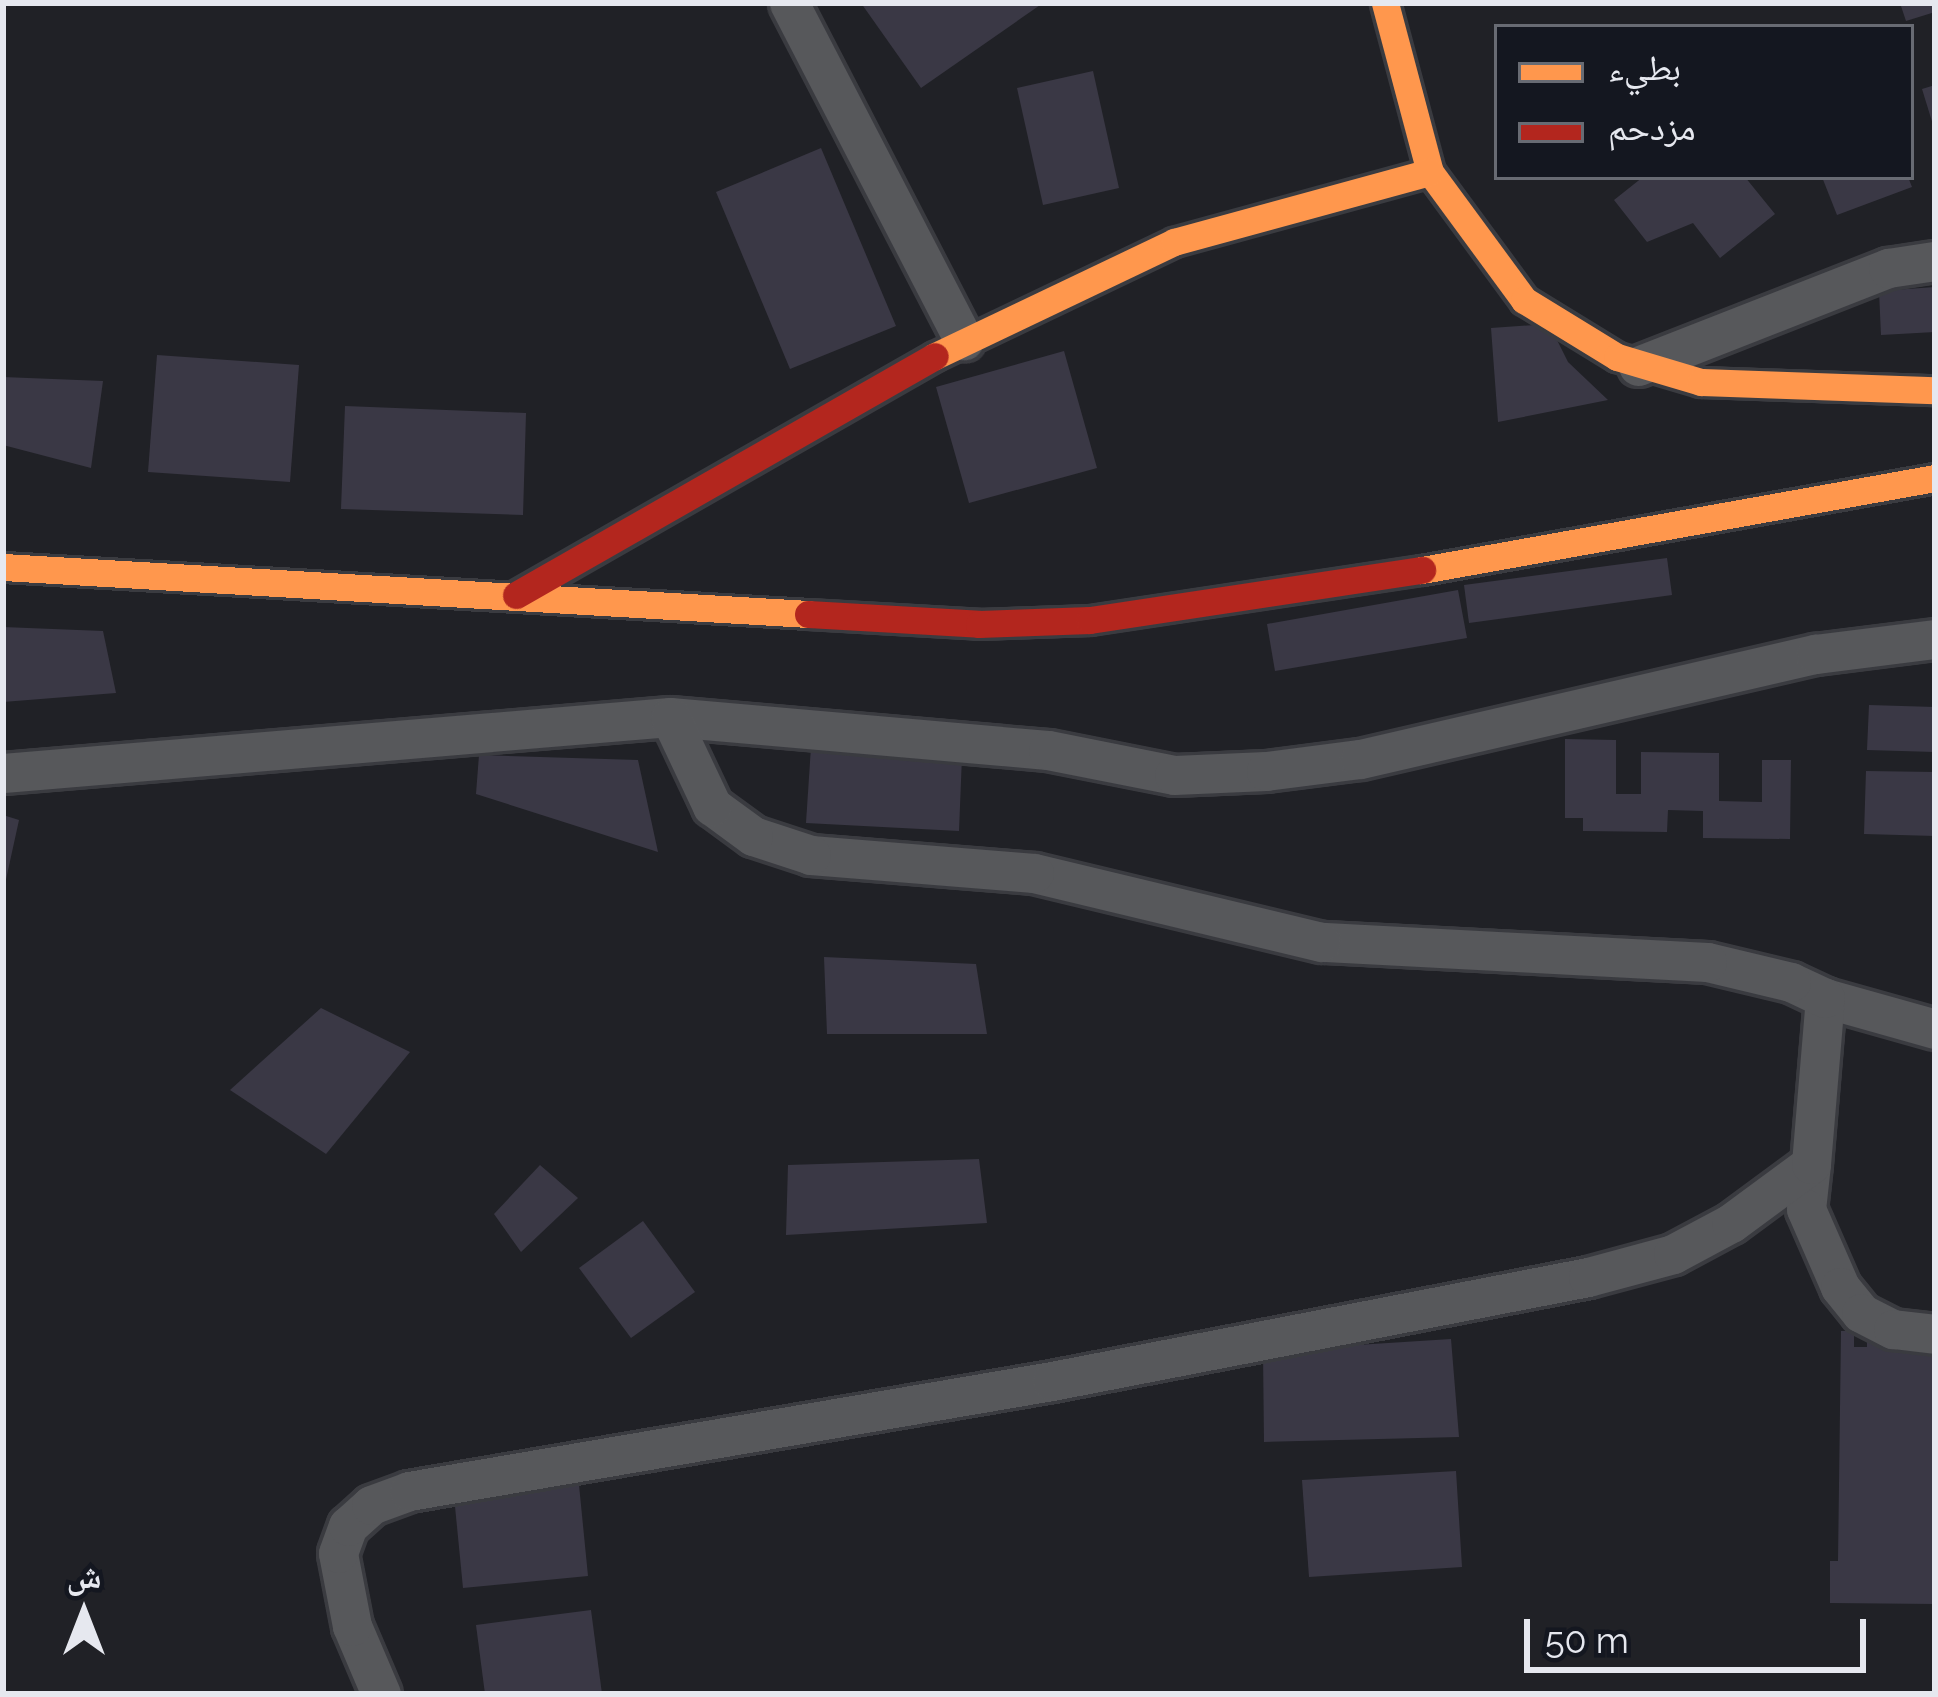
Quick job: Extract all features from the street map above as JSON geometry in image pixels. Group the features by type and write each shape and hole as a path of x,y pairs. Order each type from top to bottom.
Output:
{"main road":[{"path":"1385,3 1430,172 1524,300 1638,366 1701,382 1935,390"},
{"path":"516,596 964,340 1174,242 1430,172"},
{"path":"3,567 979,624 1090,620 1196,610 1935,478"}],"street":[{"path":"789,3 964,340"},
{"path":"1638,366 1888,268 1935,261"},
{"path":"3,772 670,717 1048,750 1174,775 1266,771 1360,759 1816,654 1935,639"},
{"path":"670,717 712,806 753,836 811,855 1034,873 1321,942 1708,962 1935,1029"},
{"path":"1825,998 1806,1209 1840,1287 1861,1313 1893,1329 1935,1334"},
{"path":"381,1694 352,1626 338,1553 348,1526 371,1505 410,1491 1052,1382 1588,1277 1673,1255 1731,1223 1811,1164"}],"building":[{"path":"861,3 1043,3 921,88"},
{"path":"1900,3 1935,3 1935,12 1906,21"},
{"path":"1093,71 1119,188 1043,205 1017,88"},
{"path":"1935,85 1935,128 1934,128 1922,89"},
{"path":"821,148 896,326 790,369 716,192"},
{"path":"1639,180 1747,180 1775,214 1720,258 1693,223 1647,242 1614,200"},
{"path":"1823,180 1909,180 1912,187 1837,215"},
{"path":"1935,287 1935,332 1881,335 1879,291"},
{"path":"1549,324 1568,362 1608,400 1498,422 1491,328"},
{"path":"1064,351 1097,468 969,503 936,387"},
{"path":"157,355 299,365 290,482 148,472"},
{"path":"3,377 103,381 91,468 3,445"},
{"path":"345,406 526,413 523,515 341,509"},
{"path":"1667,558 1672,595 1469,623 1464,585"},
{"path":"1458,590 1467,638 1275,671 1267,624"},
{"path":"3,627 103,631 116,693 3,702"},
{"path":"1869,705 1935,707 1935,752 1867,750"},
{"path":"1565,739 1616,740 1616,794 1641,794 1641,752 1719,753 1719,801 1762,802 1762,760 1791,760 1790,839 1703,838 1703,811 1668,810 1667,832 1583,831 1583,818 1565,818"},
{"path":"811,747 962,756 959,831 806,823"},
{"path":"479,755 638,760 658,852 476,794"},
{"path":"1866,771 1935,772 1935,836 1864,834"},
{"path":"3,815 19,820 5,884 3,884"},
{"path":"824,957 976,964 987,1034 827,1034"},
{"path":"321,1008 410,1052 326,1154 230,1090"},
{"path":"979,1159 987,1223 786,1235 788,1165"},
{"path":"540,1165 578,1198 521,1252 494,1214"},
{"path":"643,1221 695,1292 631,1338 579,1268"},
{"path":"1841,1331 1854,1331 1854,1347 1867,1347 1867,1335 1935,1336 1935,1604 1830,1603 1830,1561 1838,1561"},
{"path":"1451,1339 1459,1437 1264,1442 1263,1351"},
{"path":"1456,1471 1462,1567 1309,1577 1302,1480"},
{"path":"579,1485 588,1576 463,1588 454,1496"},
{"path":"591,1610 602,1694 485,1694 476,1625"}],"traffic: slow":[{"path":"1385,3 1430,172 1524,300 1617,357 1701,382 1935,390"},
{"path":"935,356 1174,242 1430,172"},
{"path":"1422,570 1935,478"},
{"path":"3,567 808,614"}],"traffic: jam":[{"path":"516,595 935,356"},
{"path":"808,614 979,624 1090,620 1422,570"}]}
